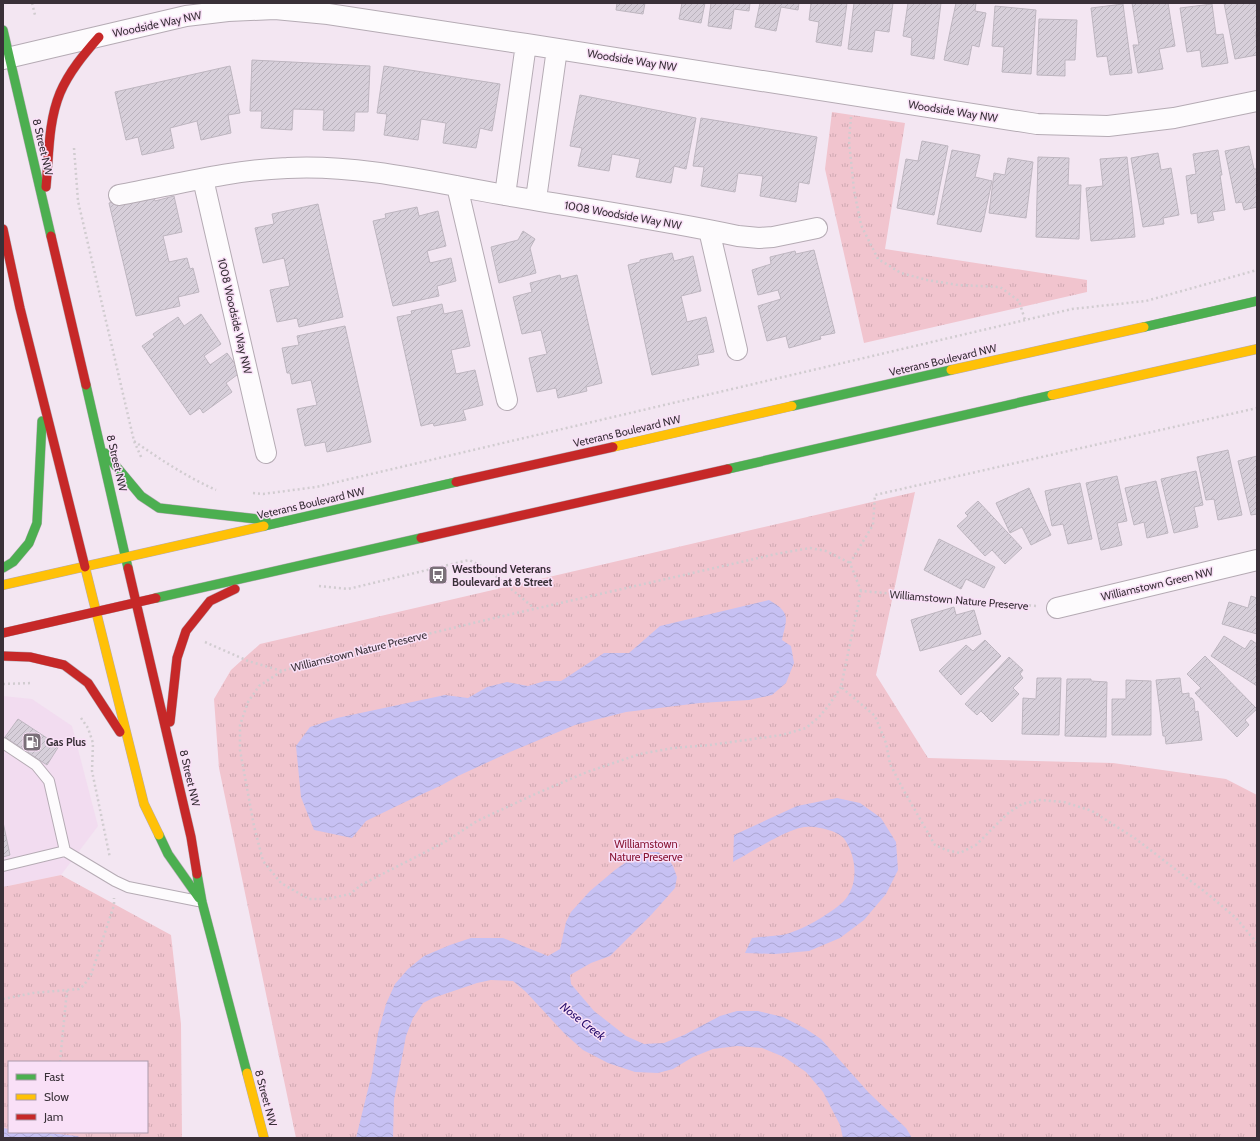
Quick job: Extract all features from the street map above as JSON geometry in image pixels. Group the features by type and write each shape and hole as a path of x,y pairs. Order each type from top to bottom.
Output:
{"main road":[{"name":"8 Street NW","path":"3,30 6,58 44,206 191,837 202,902 264,1138"},
{"path":"44,206 51,136 56,105 60,92 77,63 99,37"},
{"name":"8 Street NW","path":"3,229 20,308 86,567 144,804 168,854 202,902"},
{"name":"Veterans Boulevard NW","path":"3,586 1257,301"},
{"path":"3,633 1257,349"},
{"path":"3,568 13,562 29,543 38,523 43,398"},
{"path":"101,449 141,496 159,508 281,522"},
{"path":"168,739 177,658 186,631 210,601 265,574"},
{"path":"3,656 30,657 64,665 88,683 130,747"}],"street":[{"name":"Woodside Way NW","path":"6,58 186,16 228,11 275,10 328,14 1037,124 1108,126 1174,118 1257,101"},
{"path":"505,195 526,44"},
{"path":"536,199 557,49"},
{"name":"1008 Woodside Way NW","path":"119,195 259,170 331,168 388,174 738,236 759,238 773,237 817,228"},
{"name":"1008 Woodside Way NW","path":"203,179 266,453"},
{"path":"457,186 507,400"},
{"path":"709,230 737,350"},
{"name":"Williamstown Green NW","path":"1057,608 1257,560"}],"lane":[{"path":"3,743 36,765 49,781 65,851"},
{"path":"3,866 65,851 115,881 128,887 202,902"}],"path":[{"path":"32,3 35,15"},
{"path":"852,95 849,141 854,190 862,225 878,258 901,273 927,280 958,285 1000,287 1019,301 1026,320"},
{"path":"74,146 78,201 134,441 142,460"},
{"path":"248,493 263,494 316,487 1072,309 1146,301 1257,270"},
{"path":"861,591 850,563 873,525 875,495 1257,408"},
{"path":"134,441 175,469 219,491 213,494"},
{"name":"Williamstown Nature Preserve","path":"850,563 826,552 810,548 776,554 402,639 282,671 259,686 248,702 240,725 240,750 254,826 263,861 281,883 309,899 327,899 350,894 361,885 445,842 477,821 533,795 593,770 640,754 673,748 782,736 806,728 819,717 841,687 861,591 1057,608"},
{"path":"316,586 348,589 469,560 486,568 534,608"},
{"path":"202,641 248,661 282,671"},
{"path":"3,684 35,682"},
{"path":"841,687 875,716 886,743 890,764 935,844 946,850 960,853 976,845 1007,814 1022,804 1040,800 1064,802 1092,812 1142,844 1209,895 1236,918 1257,943"},
{"path":"60,1061 67,990"}],"shaded area":[{"path":"3,696 32,699 72,726 98,826 61,875 3,887"}],"green space":[{"path":"832,112 905,123 885,249 1087,280 1087,292 864,343 825,169"},
{"name":"Williamstown Nature Preserve","path":"915,492 876,675 928,758 1113,763 1226,779 1257,795 1257,1138 296,1138 219,768 214,699 231,670 260,644"},
{"path":"61,875 171,935 181,1024 182,1138 3,1138 3,887"}],"water":[{"path":"769,600 781,608 786,616 782,640 791,646 794,663 786,683 772,695 749,700 700,703 626,712 575,725 510,752 366,821 352,838 314,830 301,797 296,746 310,727 337,718 445,695 468,698 487,687 507,682 528,686 545,681 561,681 604,653 629,653 660,626"},
{"path":"837,798 860,803 881,818 896,842 898,870 886,894 864,920 840,938 809,951 775,954 745,953 752,938 789,933 814,922 837,907 843,902 852,888 854,880 854,863 845,840 838,834 822,828 806,827 790,831 733,862 734,835 797,806"},
{"name":"Nose Creek","path":"647,852 658,852 668,858 677,877 675,888 652,914 610,956 591,963 570,975 571,984 594,1011 626,1036 644,1044 664,1043 684,1035 720,1016 737,1011 758,1011 783,1017 821,1039 869,1093 906,1128 912,1138 843,1138 840,1125 823,1092 806,1072 784,1057 762,1048 737,1046 713,1049 693,1057 673,1069 658,1073 635,1072 608,1063 583,1050 564,1033 526,992 513,981 491,980 477,983 433,998 423,1003 413,1018 406,1036 394,1100 393,1138 356,1138 372,1073 378,1033 386,1004 395,984 408,969 424,956 471,938 503,938 548,956 560,949 566,922 571,912 590,891 633,857"},
{"path":"3,1128 8,1129 8,1133 49,1133 77,1136 82,1138 3,1138"}],"building":[{"path":"617,3 645,3 643,14 616,10"},
{"path":"682,3 705,3 701,23 679,19"},
{"path":"711,3 750,3 749,11 734,9 731,29 708,26"},
{"path":"760,3 799,3 798,10 781,7 776,31 755,27"},
{"path":"811,3 847,3 841,46 816,42 819,22 809,20"},
{"path":"854,3 893,3 889,32 875,30 872,52 848,49"},
{"path":"908,3 941,3 934,59 911,55 912,38 903,36"},
{"path":"956,3 976,3 975,11 986,13 979,47 972,45 968,65 944,60"},
{"path":"1132,3 1168,3 1175,46 1159,49 1163,69 1138,73 1133,45 1139,45"},
{"path":"1224,3 1257,3 1257,32 1255,32 1257,41 1257,55 1235,59"},
{"path":"1123,4 1132,73 1110,75 1107,56 1097,57 1091,8"},
{"path":"1212,4 1216,35 1223,34 1228,63 1202,67 1200,50 1187,52 1180,8"},
{"path":"995,6 1036,10 1031,74 1002,72 1004,47 992,46"},
{"path":"1039,19 1077,20 1075,60 1065,60 1065,76 1037,75"},
{"path":"252,60 370,66 368,112 355,112 354,131 323,130 324,110 293,109 292,130 261,128 262,111 250,111"},
{"path":"230,66 240,113 228,115 231,133 201,140 197,121 170,128 174,148 142,155 138,137 126,140 115,92"},
{"path":"384,66 500,84 492,131 480,128 476,148 443,143 446,123 421,119 418,140 384,135 387,114 377,113"},
{"path":"580,95 696,118 686,169 674,166 671,183 636,177 640,159 612,154 609,171 578,166 582,148 570,146"},
{"path":"701,118 817,137 809,184 799,182 796,202 760,196 763,176 738,173 735,192 701,186 704,167 693,166"},
{"path":"922,141 948,146 934,215 897,208 906,159 918,161"},
{"path":"1249,146 1254,169 1257,169 1257,207 1244,210 1242,202 1236,203 1225,151"},
{"path":"952,150 980,155 975,177 992,181 981,232 937,224"},
{"path":"1218,150 1225,210 1212,212 1214,220 1198,223 1197,213 1191,214 1186,176 1196,174 1193,154"},
{"path":"1158,153 1161,170 1171,168 1179,215 1163,218 1164,224 1143,227 1131,158"},
{"path":"1038,157 1069,158 1068,185 1081,185 1079,239 1036,237"},
{"path":"1127,157 1135,237 1091,241 1086,188 1103,186 1100,159"},
{"path":"1008,158 1033,162 1026,218 989,213 994,173 1005,175"},
{"path":"153,193 155,201 174,196 182,232 163,236 169,262 187,258 190,269 193,268 199,292 178,297 180,306 136,316 109,203"},
{"path":"318,204 343,317 299,327 297,318 277,322 270,290 290,286 284,258 263,263 255,228 274,224 272,214"},
{"path":"417,207 419,216 438,211 446,246 427,251 430,263 451,258 456,281 437,286 439,296 393,306 373,221 386,218 385,214"},
{"path":"523,231 535,239 530,248 536,273 499,283 491,247 518,240"},
{"path":"814,250 835,333 820,336 821,339 789,348 786,336 767,341 758,306 781,299 778,290 758,295 752,270 771,264 770,257 795,251 796,254"},
{"path":"672,253 674,261 693,256 701,291 681,296 687,322 706,317 714,352 697,355 699,365 652,375 628,265 640,262 640,260"},
{"path":"560,275 561,279 577,275 602,383 586,387 587,391 558,398 556,388 537,392 529,358 547,354 541,330 522,334 513,297 532,292 530,283"},
{"path":"442,304 444,314 462,310 470,346 451,350 456,374 475,370 483,405 463,410 466,420 434,426 433,423 421,426 397,317 412,314 411,311"},
{"path":"201,314 221,344 204,356 210,365 227,353 241,372 226,383 232,392 203,413 200,408 190,415 142,346 155,337 153,334 178,317 184,326"},
{"path":"345,326 371,442 327,452 325,442 305,446 297,409 317,405 311,380 292,384 290,373 287,373 282,348 299,345 297,336"},
{"path":"1228,450 1242,515 1218,520 1214,499 1206,500 1197,457"},
{"path":"1257,456 1257,514 1251,515 1238,461"},
{"path":"1196,471 1203,505 1194,507 1198,527 1174,533 1161,479"},
{"path":"1117,476 1127,521 1117,523 1122,545 1101,550 1086,483"},
{"path":"1156,481 1168,533 1147,538 1144,522 1134,525 1125,488"},
{"path":"1080,483 1092,539 1068,544 1063,524 1052,526 1045,491"},
{"path":"1029,488 1051,535 1031,545 1022,527 1010,533 996,503"},
{"path":"978,501 1022,548 1005,564 992,550 985,556 957,526 968,516 965,513"},
{"path":"939,539 995,567 984,588 966,579 961,589 924,570"},
{"path":"1251,596 1257,598 1257,634 1222,624 1229,602 1248,608"},
{"path":"954,607 956,615 974,610 981,634 920,651 911,620"},
{"path":"1224,636 1245,649 1251,640 1257,644 1257,686 1211,656"},
{"path":"985,640 1001,656 961,695 939,671 966,645 973,651"},
{"path":"1205,656 1257,709 1245,720 1249,725 1237,737 1195,693 1201,688 1187,674"},
{"path":"1009,657 1023,670 1020,674 1023,678 1013,688 1019,694 992,722 981,711 977,715 965,704"},
{"path":"1037,678 1061,678 1059,735 1022,734 1023,698 1036,699"},
{"path":"1180,678 1182,694 1189,693 1189,698 1192,698 1194,701 1195,712 1198,711 1202,740 1166,744 1165,736 1163,736 1156,680"},
{"path":"1067,679 1091,679 1091,681 1107,682 1106,737 1065,736"},
{"path":"1126,680 1151,681 1151,735 1112,735 1112,699 1126,699"},
{"name":"Gas Plus","path":"18,719 59,746 47,765 5,737"},
{"path":"3,822 10,855 3,857"}],"traffic: fast":[{"path":"3,30 51,236"},
{"path":"1144,327 1257,301"},
{"path":"792,406 951,370"},
{"path":"86,385 128,568"},
{"path":"728,469 1052,395"},
{"path":"3,568 13,562 29,543 37,523 42,421"},
{"path":"105,453 141,496 159,508 266,520"},
{"path":"264,526 456,482"},
{"path":"156,598 421,538"},
{"path":"159,835 168,854 199,898"},
{"path":"197,874 202,902 247,1073"}],"traffic: slow":[{"path":"951,370 1144,327"},
{"path":"1052,395 1257,349"},
{"path":"613,447 792,406"},
{"path":"3,585 264,526"},
{"path":"85,567 144,804 159,835"},
{"path":"247,1073 264,1138"}],"traffic: jam":[{"path":"46,187 51,127 56,104 72,71 99,37"},
{"path":"3,229 20,308 85,567"},
{"path":"51,236 86,385"},
{"path":"456,482 613,447"},
{"path":"421,538 728,469"},
{"path":"128,568 191,837 197,874"},
{"path":"170,722 177,658 186,631 210,601 235,589"},
{"path":"3,633 156,598"},
{"path":"3,656 30,657 64,665 88,683 120,732"}],"place":[{"name":"Westbound Veterans Boulevard at 8 Street","path":"438,575"},
{"name":"Gas Plus","path":"32,742"}]}
